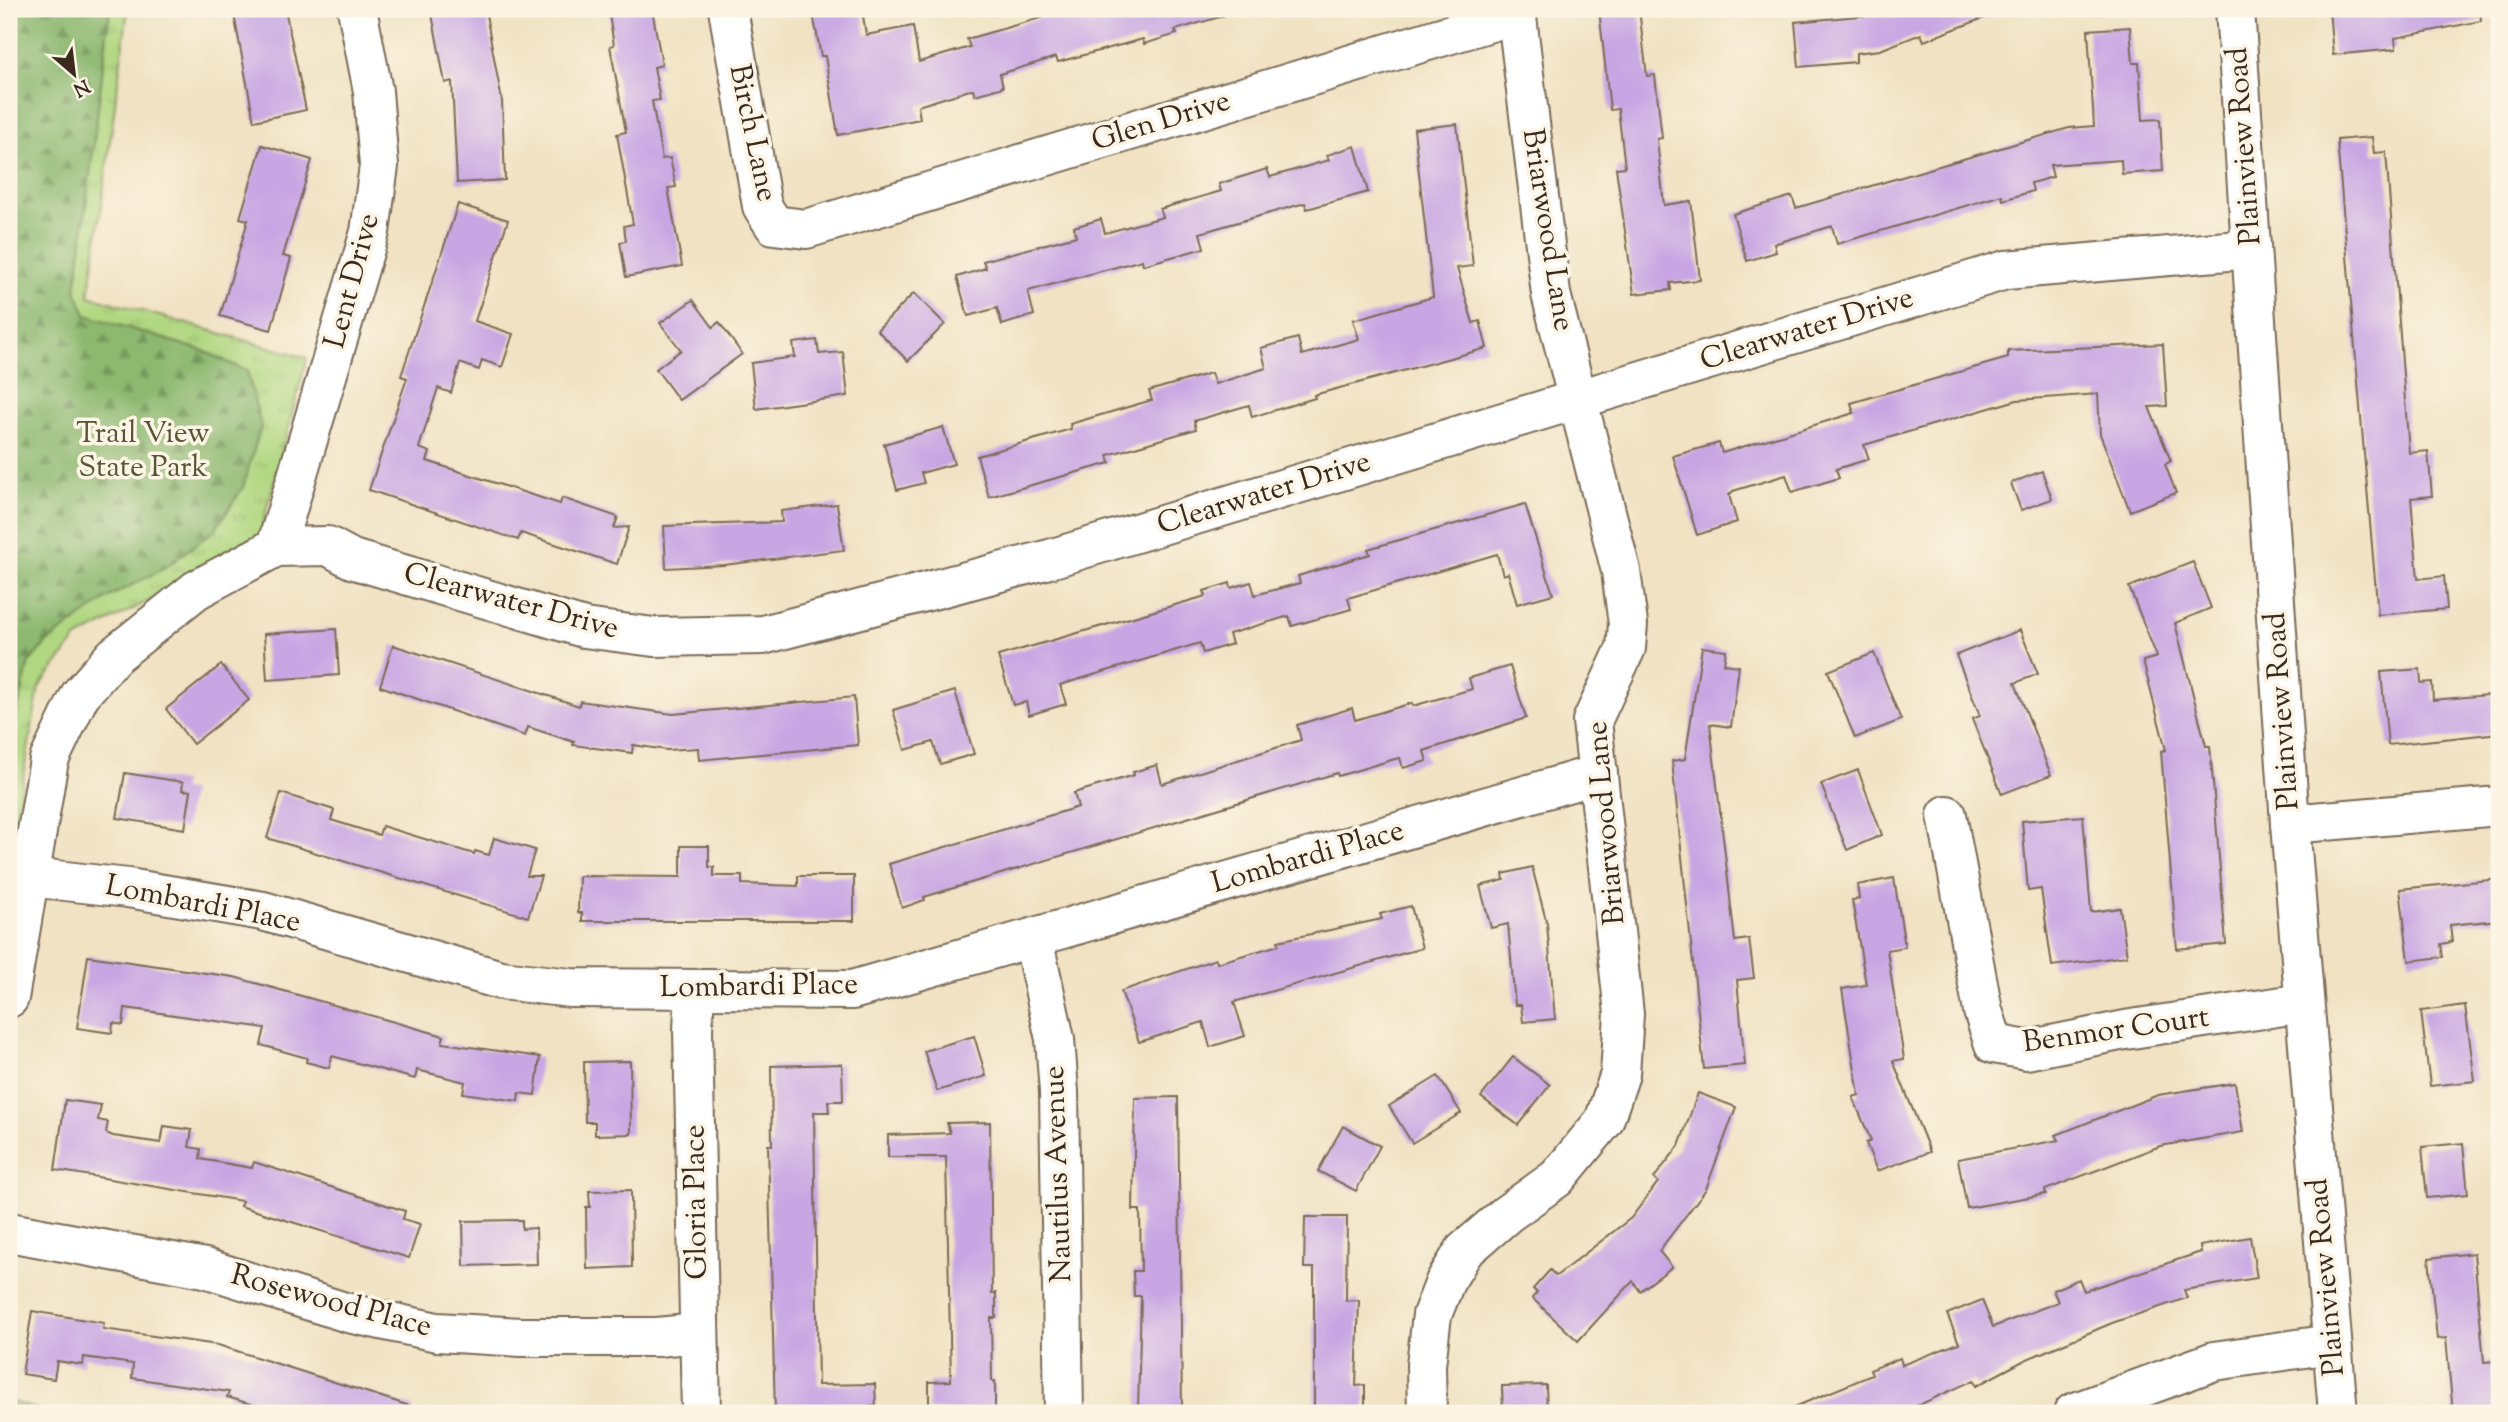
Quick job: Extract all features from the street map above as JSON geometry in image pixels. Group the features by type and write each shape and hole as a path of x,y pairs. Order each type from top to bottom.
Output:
{"street":[{"name":"Lent Drive","path":"276,547 370,232 379,166 373,91 357,9"},
{"name":"Birch Lane","path":"728,9 762,206 774,225 806,229"},
{"name":"Plainview Road","path":"2235,9 2303,1003 2338,1413"},
{"name":"Glen Drive","path":"806,229 1516,11"},
{"name":"Briarwood Lane","path":"1427,1413 1426,1365 1432,1315 1445,1282 1464,1251 1557,1178 1604,1121 1620,1074 1624,1014 1592,721 1626,648 1628,624 1621,571 1551,294 1516,11"},
{"name":"Clearwater Drive","path":"276,547 328,546 352,559 584,628 653,637 763,635 1053,558 2006,270 2251,249"},
{"path":"9,998 49,760 80,695 114,656 196,590 276,547"},
{"name":"Lombardi Place","path":"29,877 128,888 263,911 501,980 571,988 852,990 1598,774"},
{"path":"2290,824 2499,806"},
{"name":"Benmor Court","path":"1947,815 1983,1011 1994,1044 2027,1050 2125,1030 2303,1003"},
{"name":"Nautilus Avenue","path":"1033,938 1055,1039 1059,1092 1064,1413"},
{"name":"Gloria Place","path":"695,990 693,1030 701,1413"},
{"name":"Rosewood Place","path":"9,1232 205,1268 348,1313 437,1332 521,1337 699,1333"},
{"path":"2073,1413 2214,1361 2332,1345"}],"green space":[{"name":"Trail View State Park","path":"9,9 128,9 89,296 307,358 257,545 77,638 39,687 9,858"},
{"name":"Trail View State Park","path":"9,9 110,9 76,290 86,315 204,351 247,371 261,426 243,487 215,530 163,569 109,597 47,642 29,662 9,748"},
{"path":"9,1401 50,1413 9,1413"}],"building":[{"path":"233,9 285,9 306,110 254,121"},
{"path":"431,9 485,9 502,101 505,180 457,183 452,81 445,83"},
{"path":"608,9 652,9 662,65 654,67 660,100 652,101 662,159 670,158 676,187 668,188 682,266 626,277 620,242 626,241 624,226 633,224 617,134 626,132 610,46 614,45"},
{"path":"812,9 862,9 866,35 913,26 919,62 970,47 967,39 1044,17 1042,9 1222,9 1223,16 1175,30 1177,34 1144,44 1143,39 1058,62 1056,57 1000,74 1003,87 975,95 973,89 918,106 920,119 838,135 825,56 821,56"},
{"path":"1599,9 1639,9 1647,76 1655,75 1662,138 1657,139 1664,205 1691,201 1700,280 1670,283 1671,290 1634,294 1616,168 1625,167 1618,109 1610,110"},
{"path":"1890,9 2002,11 1924,41 1921,34 1880,50 1856,53 1856,62 1799,67 1795,22 1892,13"},
{"path":"2329,9 2480,9 2481,21 2395,38 2396,49 2333,55"},
{"path":"2130,27 2133,63 2139,63 2143,120 2160,119 2163,171 2122,174 2121,160 2050,165 2053,177 2031,183 2033,191 2003,200 2002,195 1837,244 1832,226 1774,244 1776,252 1747,261 1733,214 1792,196 1796,208 2069,128 2094,126 2088,30"},
{"path":"1457,124 1473,266 1457,268 1473,323 1480,321 1487,348 1314,395 1315,398 1252,417 1249,405 1194,421 1196,429 1108,455 1110,463 989,497 977,456 1071,429 1070,424 1152,400 1149,391 1211,373 1215,384 1266,368 1261,348 1298,338 1302,355 1359,339 1353,320 1433,297 1414,129"},
{"path":"2372,137 2374,153 2386,152 2409,453 2428,451 2432,496 2411,498 2418,579 2444,576 2447,609 2378,615 2337,140"},
{"path":"262,145 312,160 283,256 291,258 271,330 220,316 248,220 240,218"},
{"path":"1355,146 1368,192 1307,209 1305,203 1200,233 1204,248 1143,265 1142,260 1028,291 1034,315 1002,325 997,308 968,316 957,277 986,268 983,261 1076,236 1074,227 1101,219 1105,233 1163,217 1160,209 1221,191 1219,184 1267,169 1270,177 1329,160 1327,155"},
{"path":"458,204 508,220 475,321 513,334 502,367 482,360 479,370 460,363 451,393 438,388 419,448 430,452 427,461 560,504 562,498 618,517 614,528 629,527 617,564 521,533 518,540 369,490 407,378 401,376"},
{"path":"914,293 945,324 908,361 877,330"},
{"path":"693,300 713,327 719,322 742,354 679,400 656,369 681,350 660,323"},
{"path":"817,340 819,354 843,352 848,396 756,409 751,363 795,357 793,343"},
{"path":"2163,344 2167,406 2149,407 2171,461 2165,464 2176,493 2130,511 2100,434 2098,394 2017,400 1864,445 1869,459 1836,469 1839,478 1792,492 1786,475 1733,491 1729,495 1737,522 1697,535 1673,456 1719,443 1722,453 1854,413 1851,403 2008,358 2008,351"},
{"path":"943,427 954,464 921,473 924,483 897,490 884,444"},
{"path":"2042,471 2052,499 2021,510 2011,483"},
{"path":"837,504 844,550 724,565 666,568 664,526 782,522 781,511"},
{"path":"1525,504 1553,594 1517,604 1508,573 1503,575 1497,554 1348,598 1351,609 1292,626 1289,616 1229,634 1232,644 1203,653 1200,643 1060,685 1066,704 1029,715 1026,702 1013,705 998,656 1206,596 1204,591 1230,583 1231,588 1251,582 1255,595 1300,583 1298,576 1370,554 1368,549"},
{"path":"2193,562 2211,608 2175,623 2206,746 2210,746 2226,944 2177,949 2161,751 2166,750 2143,661 2157,657 2129,587"},
{"path":"336,629 339,675 267,680 264,634"},
{"path":"2020,630 2038,674 2015,683 2051,775 2002,794 1972,719 1980,716 1956,655"},
{"path":"393,645 579,706 580,701 673,714 854,697 858,745 699,760 698,748 667,750 633,745 632,753 573,745 574,742 528,727 525,736 380,686"},
{"path":"1702,647 1726,650 1724,664 1739,666 1731,727 1710,724 1735,941 1749,939 1754,978 1737,980 1745,1065 1704,1069 1672,761 1685,759"},
{"path":"1874,653 1901,720 1855,738 1828,671"},
{"path":"221,665 249,700 193,744 166,709"},
{"path":"1510,666 1526,718 1424,751 1427,761 1403,768 1400,758 1338,776 1337,773 924,897 925,900 902,908 889,864 1078,807 1074,793 1134,775 1133,772 1157,765 1162,784 1301,740 1297,725 1352,708 1355,720 1412,703 1413,706 1472,689 1469,678"},
{"path":"2420,669 2421,683 2432,682 2433,700 2499,694 2499,733 2388,745 2381,672"},
{"path":"955,691 974,754 940,764 933,742 905,750 893,710"},
{"path":"1858,770 1882,835 1847,850 1821,784"},
{"path":"125,773 183,782 182,790 191,791 185,829 117,818"},
{"path":"281,793 334,810 331,820 379,835 382,826 474,854 475,851 489,855 494,838 535,850 527,876 541,876 528,917 267,838"},
{"path":"2083,816 2091,912 2120,908 2127,956 2052,966 2041,889 2028,891 2022,821"},
{"path":"681,846 709,846 709,867 714,867 714,876 742,876 742,884 798,886 798,876 854,876 854,921 582,921 582,913 578,913 579,876 681,877"},
{"path":"1532,867 1547,924 1555,1019 1523,1022 1521,1005 1515,1005 1508,924 1491,928 1480,886 1504,880 1503,874"},
{"path":"1894,878 1905,947 1887,950 1904,1059 1893,1061 1930,1152 1877,1171 1866,1143 1871,1141 1853,1097 1859,1095 1842,989 1866,985 1852,900 1859,899 1857,885"},
{"path":"2499,879 2499,920 2450,925 2452,942 2441,944 2443,957 2409,961 2400,889"},
{"path":"1411,906 1422,948 1234,1002 1245,1036 1210,1047 1203,1022 1139,1042 1121,991 1216,959 1217,963 1279,945 1278,941 1382,919 1380,914"},
{"path":"88,956 234,977 444,1036 442,1043 540,1057 535,1095 519,1093 518,1101 463,1093 465,1082 417,1070 415,1079 332,1056 329,1068 306,1062 307,1058 261,1045 265,1028 125,1008 123,1025 113,1023 112,1033 77,1028"},
{"path":"2465,1005 2475,1081 2430,1086 2421,1011"},
{"path":"974,1036 986,1076 937,1091 924,1051"},
{"path":"1513,1057 1550,1085 1518,1125 1481,1097"},
{"path":"630,1061 631,1134 595,1135 595,1122 585,1122 584,1062"},
{"path":"842,1064 843,1101 828,1101 829,1112 814,1112 818,1385 875,1384 876,1406 775,1413 768,1145 772,1145 771,1066"},
{"path":"1438,1076 1461,1113 1412,1143 1389,1106"},
{"path":"2235,1083 2243,1132 2160,1146 2045,1190 2046,1194 1967,1208 1958,1159 2059,1140 2056,1135 2158,1095"},
{"path":"1698,1093 1736,1107 1706,1189 1659,1251 1672,1267 1640,1291 1633,1281 1578,1341 1532,1298 1537,1293 1533,1289 1550,1270 1556,1276 1631,1218 1658,1182 1654,1178 1679,1146"},
{"path":"1178,1097 1182,1409 1138,1410 1141,1296 1134,1296 1133,1271 1141,1271 1140,1210 1133,1210 1135,1098"},
{"path":"65,1100 101,1105 98,1120 108,1122 106,1133 113,1136 161,1143 164,1126 192,1130 189,1147 201,1149 200,1159 252,1168 254,1162 405,1211 403,1219 420,1224 409,1258 240,1206 242,1201 55,1170"},
{"path":"990,1122 992,1294 996,1293 996,1318 991,1318 995,1413 929,1410 929,1382 951,1381 946,1157 888,1157 888,1135 950,1133 947,1123"},
{"path":"1343,1126 1380,1146 1356,1191 1318,1171"},
{"path":"2463,1143 2468,1194 2427,1198 2422,1147"},
{"path":"631,1190 632,1267 587,1269 586,1207 590,1207 589,1191"},
{"path":"1305,1217 1347,1217 1346,1301 1359,1300 1356,1386 1365,1385 1365,1412 1314,1413 1314,1268 1304,1268"},
{"path":"522,1220 522,1229 536,1228 537,1264 464,1266 463,1221"},
{"path":"2250,1237 2257,1278 2184,1290 2187,1298 2112,1323 2025,1360 1976,1386 1974,1380 1901,1413 1780,1413 1872,1375 1870,1370 1900,1358 1902,1365 1959,1343 1947,1314 1982,1300 1993,1327 2058,1302 2053,1290 2079,1279 2084,1291 2201,1252 2200,1246"},
{"path":"2474,1253 2484,1362 2496,1361 2499,1413 2453,1413 2446,1338 2437,1339 2429,1258"},
{"path":"32,1311 104,1323 103,1329 218,1345 413,1407 412,1413 281,1413 227,1397 229,1392 132,1378 133,1364 84,1357 83,1365 57,1361 54,1379 22,1374"},
{"path":"1546,1385 1547,1413 1503,1413 1502,1386"}]}
